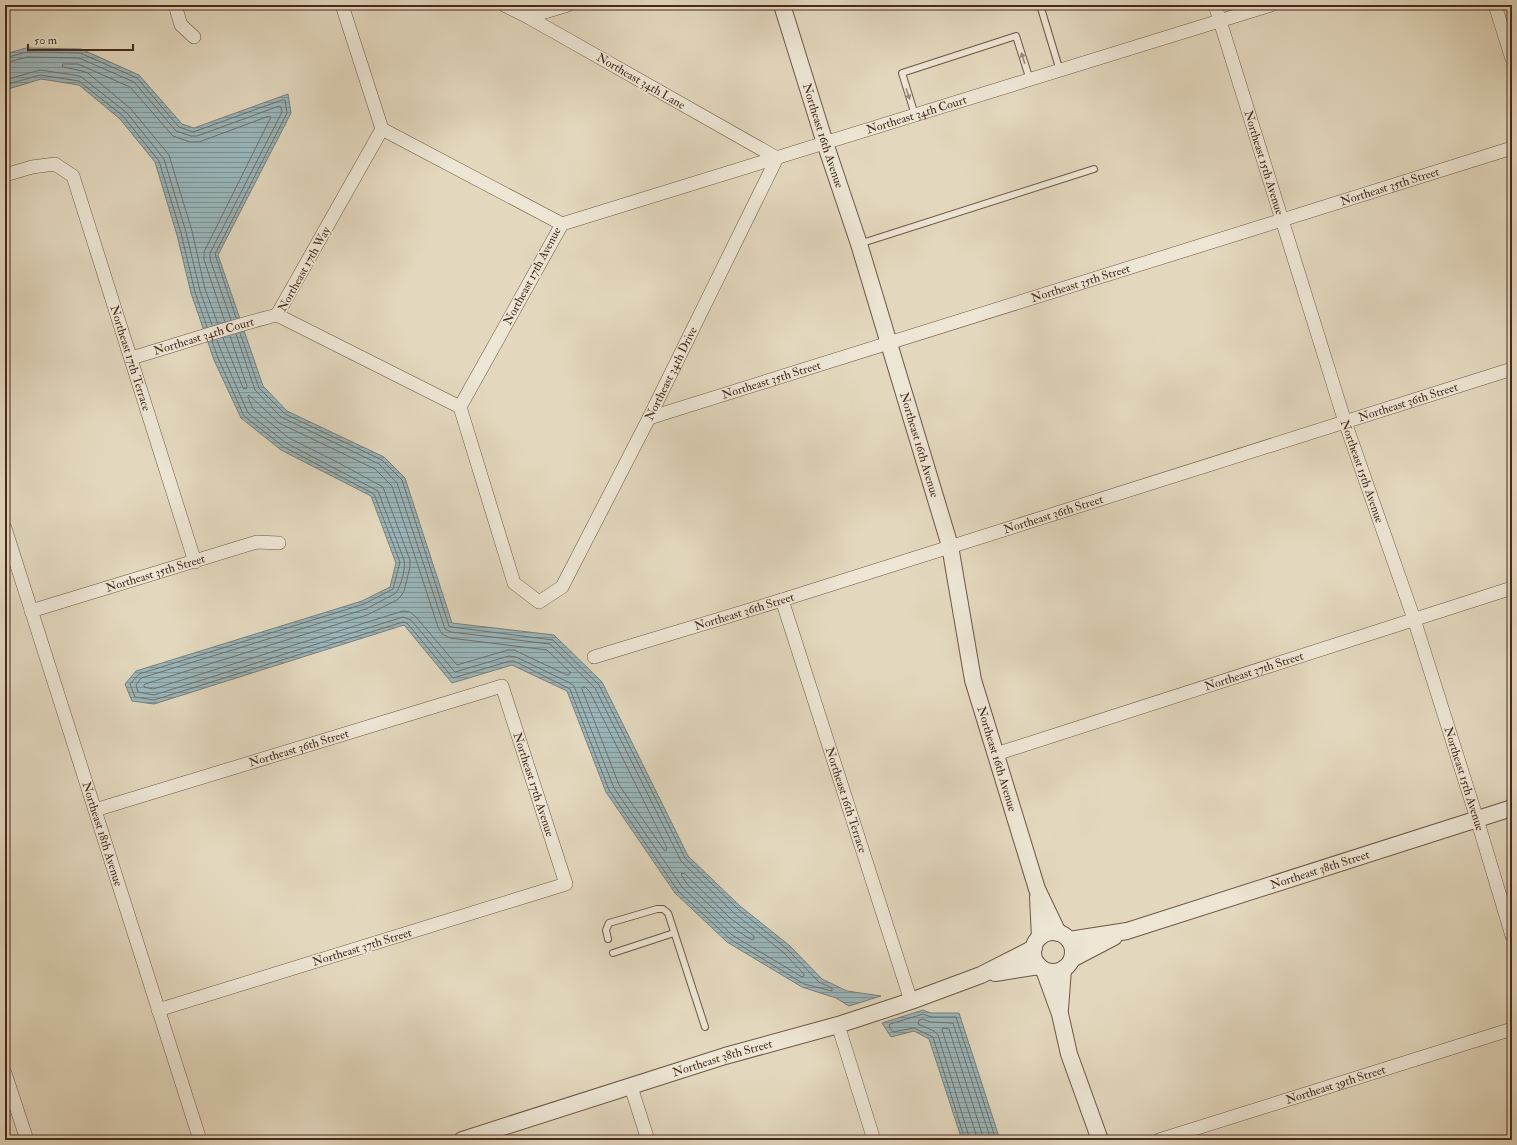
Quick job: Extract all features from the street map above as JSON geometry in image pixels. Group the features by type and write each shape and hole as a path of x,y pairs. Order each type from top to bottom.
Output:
{"street":[{"path":"175,5 181,25 194,37"},
{"path":"342,5 382,128"},
{"name":"Northeast 34th Lane","path":"504,5 528,17 777,158"},
{"path":"528,17 568,5"},
{"name":"Northeast 16th Avenue","path":"782,5 890,343 950,546 973,680 1037,889 1064,936"},
{"name":"Northeast 15th Avenue","path":"1215,5 1345,422 1414,619 1512,936"},
{"name":"Northeast 34th Court","path":"562,224 1271,5"},
{"path":"1495,5 1512,59"},
{"name":"Northeast 17th Avenue","path":"382,128 562,224 460,407"},
{"name":"Northeast 17th Way","path":"382,128 277,315 460,407"},
{"name":"Northeast 35th Street","path":"649,418 1512,148"},
{"name":"Northeast 34th Drive","path":"460,407 514,583 539,602 562,587 649,418 777,158"},
{"name":"Northeast 17th Terrace","path":"5,175 32,167 55,164 73,176 195,562"},
{"name":"Northeast 34th Court","path":"131,358 248,322 277,315"},
{"name":"Northeast 36th Street","path":"594,657 782,600 1512,369"},
{"name":"Northeast 18th Avenue","path":"5,528 200,1140"},
{"name":"Northeast 35th Street","path":"31,611 257,542 279,543"},
{"name":"Northeast 37th Street","path":"996,754 1512,588"},
{"name":"Northeast 16th Terrace","path":"782,600 911,1001"},
{"name":"Northeast 17th Avenue","path":"502,686 566,884"},
{"name":"Northeast 36th Street","path":"95,810 502,686"},
{"name":"Northeast 38th Street","path":"1067,964 1126,931 1512,808"},
{"name":"Northeast 37th Street","path":"158,1010 566,884"},
{"name":"Northeast 16th Avenue","path":"1037,889 1037,943"},
{"name":"Northeast 38th Street","path":"1064,936 1126,931"},
{"path":"1060,1014 1067,964 1073,952 1064,936 1052,932 1037,943 1035,961 1042,968 1060,1014 1069,1054 1100,1140"},
{"name":"Northeast 38th Street","path":"462,1140 725,1056 838,1025 911,1001 982,975 1037,943"},
{"path":"1042,968 1057,971 1067,964"},
{"name":"Northeast 38th Street","path":"982,975 1042,968"},
{"path":"838,1025 874,1140"},
{"name":"Northeast 39th Street","path":"1159,1140 1512,1029"},
{"path":"5,1073 27,1140"},
{"path":"631,1087 648,1140"}],"lane":[{"path":"1040,5 1060,71"},
{"path":"915,116 902,73 1016,36 1030,80"},
{"path":"859,244 1094,169"},
{"path":"608,939 606,930 609,923 657,909 663,909 668,913 705,1027"},
{"path":"613,953 674,933"}],"water":[{"path":"26,48 81,49 139,75 182,124 194,128 288,94 291,113 218,255 263,386 287,411 384,457 405,478 452,623 554,635 602,682 688,856 740,906 790,946 822,979 847,991 881,996 849,1006 836,998 802,987 727,942 675,893 606,792 567,691 512,665 452,683 404,625 154,704 132,701 125,684 136,671 362,601 390,587 396,563 371,496 281,450 241,418 214,360 191,293 177,235 155,162 120,119 79,85 41,79 5,90 5,54"},
{"path":"923,1010 931,1013 959,1013 1000,1140 962,1140 929,1039 914,1031 891,1037 882,1023"}]}
